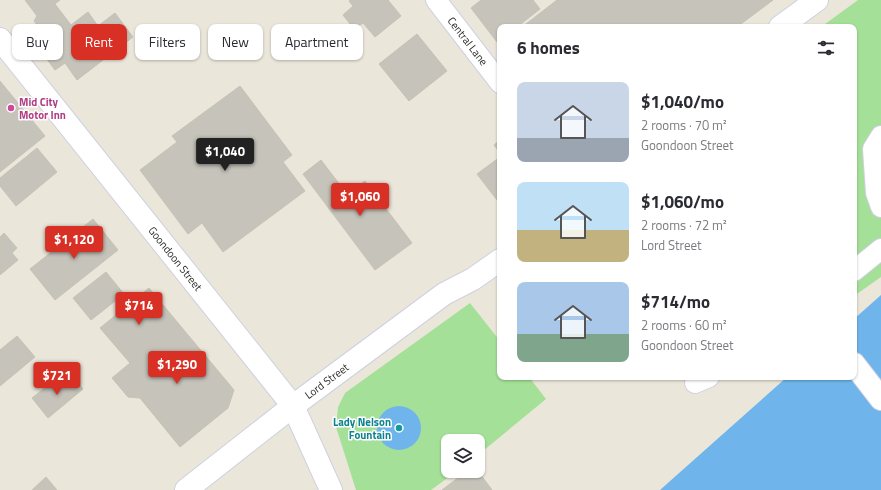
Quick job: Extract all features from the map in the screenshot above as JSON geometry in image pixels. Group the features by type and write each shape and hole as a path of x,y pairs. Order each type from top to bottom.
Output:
{"street":[{"name":"Central Lane","path":"436,0 497,79"},
{"path":"788,23 817,0"},
{"name":"Goondoon Street","path":"0,38 293,406 331,490"},
{"path":"881,136 873,149 876,193 881,207"},
{"path":"857,269 881,249"},
{"name":"Lord Street","path":"186,490 293,406 444,294 473,278 497,262"},
{"name":"Lord Street","path":"473,278 497,275"},
{"path":"857,368 881,399"}],"green space":[{"path":"858,0 881,0 881,277 857,294 857,24 825,24"},
{"path":"470,303 497,337 497,380 531,380 546,399 485,449 485,434 441,434 441,478 447,478 431,490 356,490 336,427 338,407 345,393"}],"water":[{"path":"881,295 881,490 660,490 784,380 857,380 857,316"},
{"name":"Lady Nelson Fountain","path":"395,406 403,406 415,412 421,424 421,432 415,444 403,450 395,450 383,444 377,432 377,424 383,412"}],"building":[{"path":"25,0 60,0 55,4 71,25 71,60 103,60 77,80 65,63 55,70 48,60 63,60 63,24 36,24 34,21 37,16"},
{"path":"388,0 401,16 375,37 363,23 350,24 343,15 353,6 349,1"},
{"path":"481,0 533,0 540,9 521,24 497,24 497,42 471,8"},
{"path":"557,0 773,0 741,24 526,24"},
{"path":"88,12 97,24 72,24"},
{"path":"115,13 123,24 101,24"},
{"path":"127,29 133,37 127,42"},
{"path":"417,34 447,71 409,101 379,64"},
{"name":"Mid City Motor Inn","path":"0,81 45,136 0,172"},
{"path":"240,86 292,155 283,162 305,191 223,252 202,223 188,234 140,170 177,142 172,136"},
{"path":"37,148 57,172 16,206 0,186 0,178"},
{"path":"497,159 497,200 477,174"},
{"path":"321,160 347,194 365,181 412,243 375,270 303,174"},
{"path":"93,219 118,250 55,300 30,269"},
{"path":"4,233 17,248 12,253 18,260 0,275 0,237"},
{"path":"106,272 124,294 91,320 73,298"},
{"path":"149,288 178,323 130,363 100,328"},
{"path":"178,323 234,390 228,408 180,447 140,398 128,397 112,378"},
{"path":"17,336 35,357 0,386 0,350"},
{"path":"72,375 83,389 48,418 32,398 51,383 55,389"},
{"path":"46,477 57,490 32,490"},
{"path":"458,478 483,478 492,490 442,490"}],"place":[{"name":"Mid City Motor Inn","path":"11,108"},
{"name":"Lady Nelson Fountain","path":"399,428"}]}
